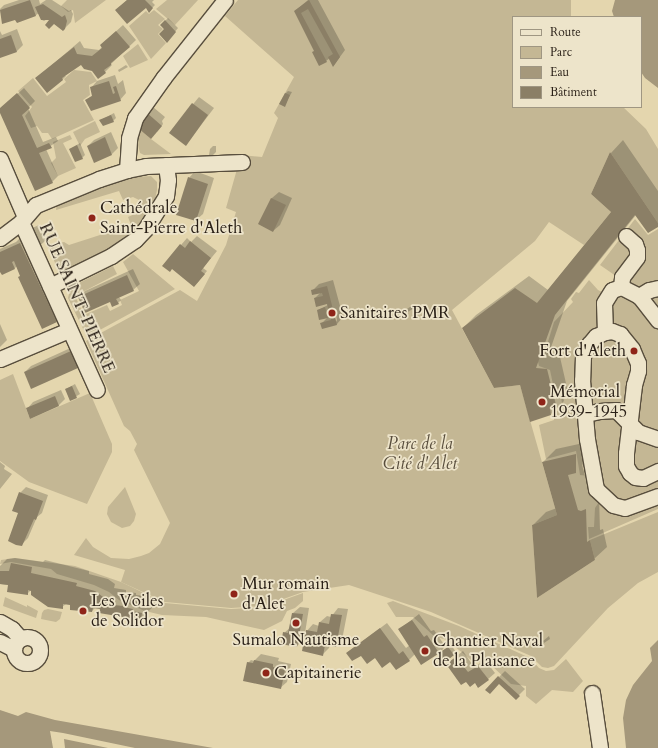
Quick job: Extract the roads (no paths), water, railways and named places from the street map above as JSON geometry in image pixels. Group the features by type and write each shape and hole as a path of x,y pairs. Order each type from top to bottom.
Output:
{"street":[{"path":"127,170 129,138 135,118 164,76 225,0"},
{"name":"RUE SAINT-PIERRE","path":"0,159 50,286 97,390"},
{"path":"0,238 23,220 36,205 99,179 127,170 166,165 242,162"},
{"path":"50,286 111,256 136,240 146,228 166,196 168,180 166,165"},
{"path":"621,287 622,277 637,257 635,244 626,236"},
{"path":"605,332 604,303 612,290 621,287 639,296 658,320"},
{"path":"639,296 649,290 658,288"},
{"path":"0,359 69,330"},
{"path":"658,471 643,478 635,477 630,473 626,466 634,385 638,371 636,357 620,334 612,331 605,332 596,336 589,344 583,356 582,380 592,472 596,489 613,506 625,508 658,496"},
{"path":"586,414 599,411 616,410 629,425 638,432 658,439"},
{"path":"0,622 12,629 18,644 0,642"},
{"path":"592,693 600,748"}],"water":[{"path":"615,0 658,0 658,88 645,78 642,74 642,16 614,16 612,11"},
{"path":"658,640 658,748 626,748 623,718 626,700 633,685 652,661 650,648"},
{"path":"0,710 18,716 26,712 55,720 213,748 0,748"}],"place":[{"name":"Cathédrale Saint-Pierre d'Aleth","path":"92,218"},
{"name":"Sanitaires PMR","path":"332,313"},
{"name":"Fort d'Aleth","path":"634,351"},
{"name":"Mémorial 1939-1945","path":"542,402"},
{"name":"Mur romain d'Alet","path":"234,594"},
{"name":"Les Voiles de Solidor","path":"83,611"},
{"name":"Sumalo Nautisme","path":"296,623"},
{"name":"Chantier Naval de la Plaisance","path":"425,651"},
{"name":"Capitainerie","path":"266,673"}],"park label":[{"name":"Parc de la Cité d'Alet","path":"420,454"}]}
